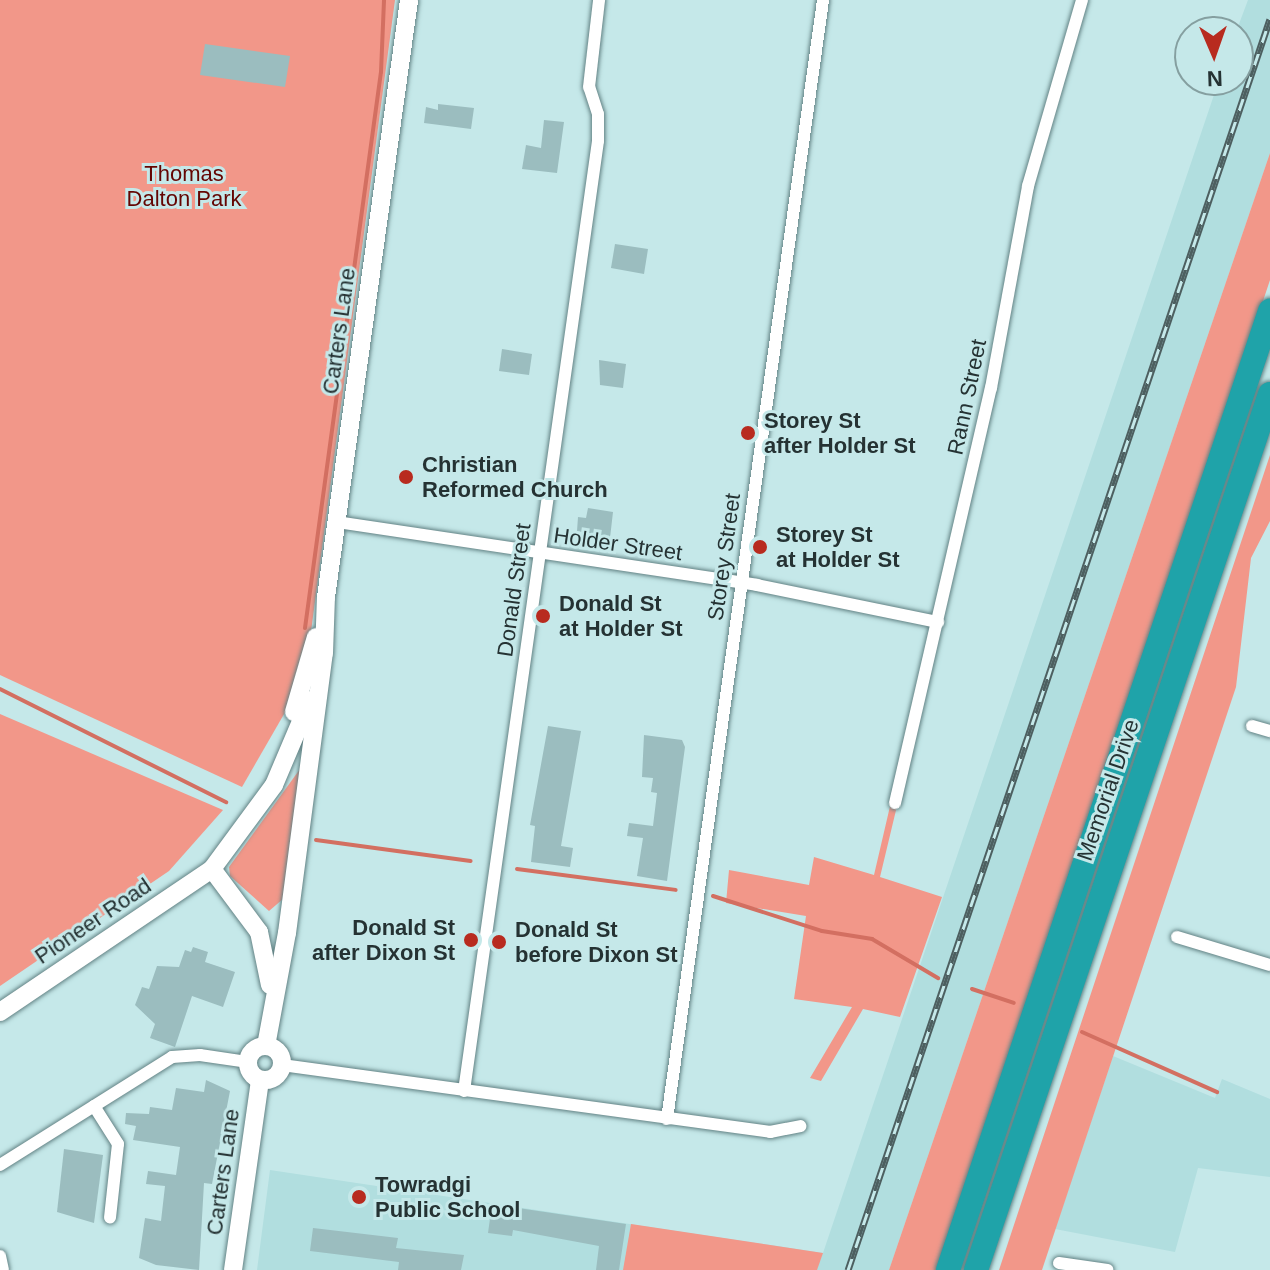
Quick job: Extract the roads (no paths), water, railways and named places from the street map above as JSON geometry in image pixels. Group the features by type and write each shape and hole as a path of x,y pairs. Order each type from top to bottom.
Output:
{"highway":[{"name":"Memorial Drive","path":"948,1270 1270,311"},
{"name":"Memorial Drive","path":"976,1270 1270,394"}],"main road":[{"name":"Carters Lane","path":"266,1046 271,996 290,906 322,668 326,597 409,0"},
{"path":"212,869 217,846 262,782 290,723 326,597"},
{"name":"Carters Lane","path":"302,721 322,668"},
{"name":"Pioneer Road","path":"0,1012 212,869 261,807 302,721"},
{"name":"Carters Lane","path":"212,869 250,917 265,952 271,996"},
{"path":"250,917 274,919 290,906"},
{"path":"266,1046 276,1051 282,1065 274,1078 260,1080 248,1062 252,1052 266,1046"},
{"name":"Carters Lane","path":"233,1270 260,1080"}],"street":[{"name":"Donald Street","path":"464,1091 598,141 598,114 589,87 599,0"},
{"name":"Storey Street","path":"667,1119 823,0"},
{"name":"Rann Street","path":"895,803 991,388 1028,186 1082,0"},
{"name":"Holder Street","path":"337,522 741,582 938,622"},
{"path":"1252,726 1270,731"},
{"path":"1177,937 1270,965"},
{"path":"0,1165 172,1057 200,1055 248,1062"},
{"path":"282,1065 770,1132 800,1126"},
{"path":"94,1106 118,1144 110,1218"},
{"path":"0,1256 3,1270"},
{"path":"1059,1263 1108,1270"}],"waterway":[{"path":"305,628 381,72 384,0"},
{"path":"0,689 226,802"},
{"path":"316,840 471,861"},
{"path":"517,869 676,890"},
{"path":"713,896 822,931 872,939 938,978"},
{"path":"972,989 1014,1003"},
{"path":"1082,1032 1217,1092"}],"railway":[{"path":"848,1270 1270,19"}],"place":[{"name":"Storey St after Holder St","path":"748,433"},
{"name":"Christian Reformed Church","path":"406,477"},
{"name":"Storey St at Holder St","path":"760,547"},
{"name":"Donald St at Holder St","path":"543,616"},
{"name":"Donald St after Dixon St","path":"471,940"},
{"name":"Donald St before Dixon St","path":"499,942"},
{"name":"Towradgi Public School","path":"359,1197"}],"park label":[{"name":"Thomas Dalton Park","path":"184,186"}]}
